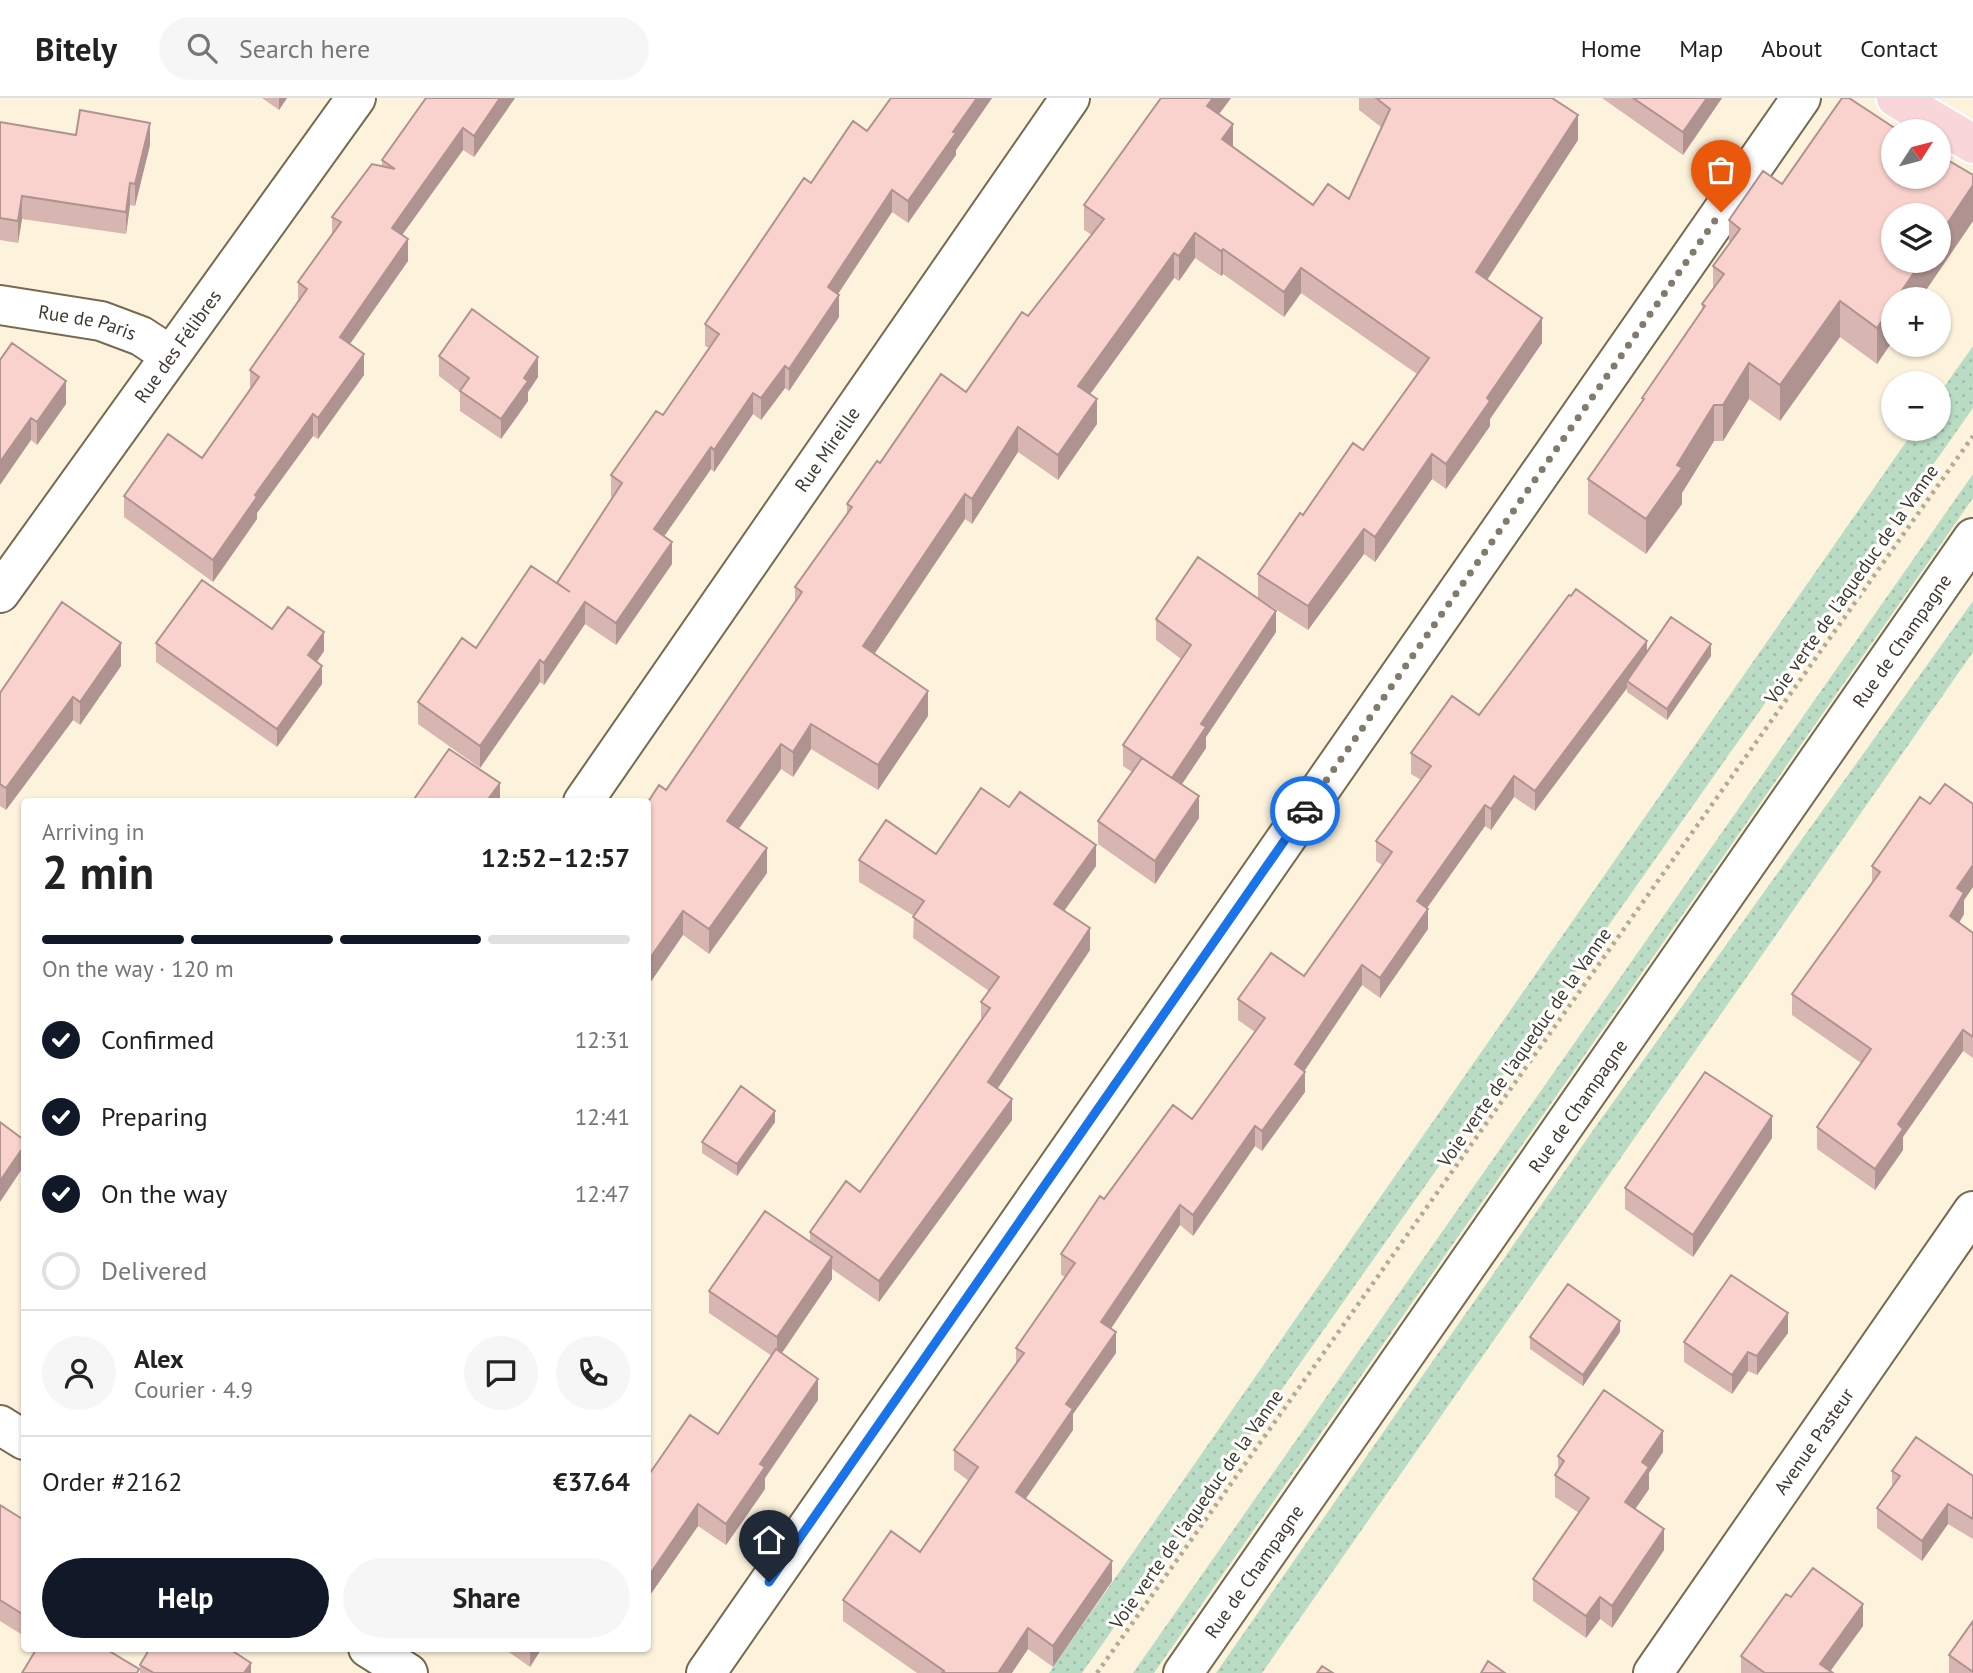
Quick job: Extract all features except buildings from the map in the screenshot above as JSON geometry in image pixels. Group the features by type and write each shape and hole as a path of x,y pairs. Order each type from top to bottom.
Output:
{"main road":[{"path":"1896,98 1973,144"}],"street":[{"name":"Rue des Félibres","path":"0,593 356,98"},
{"name":"Rue Mireille","path":"586,798 1070,98"},
{"path":"706,1673 1801,98"},
{"name":"Rue de Paris","path":"0,305 101,321 141,336 170,355"},
{"name":"Rue de Champagne","path":"1183,1673 1973,538"},
{"name":"Avenue Pasteur","path":"1653,1673 1973,1211"},
{"path":"0,1425 21,1438"},
{"path":"374,1652 408,1673"}],"path":[{"name":"Voie verte de l'aqueduc de la Vanne","path":"1097,1673 1973,436"}],"green space":[{"path":"1973,346 1973,408 1951,439 1951,377"},
{"path":"1907,441 1950,441 1082,1673 1049,1673"},
{"path":"1973,474 1973,498 1154,1673 1133,1673"},
{"path":"1973,601 1973,652 1262,1673 1216,1673 1596,1126"}],"way so far":[{"path":"1305,811 1721,212"}],"route":[{"path":"769,1582 1305,811"}]}
